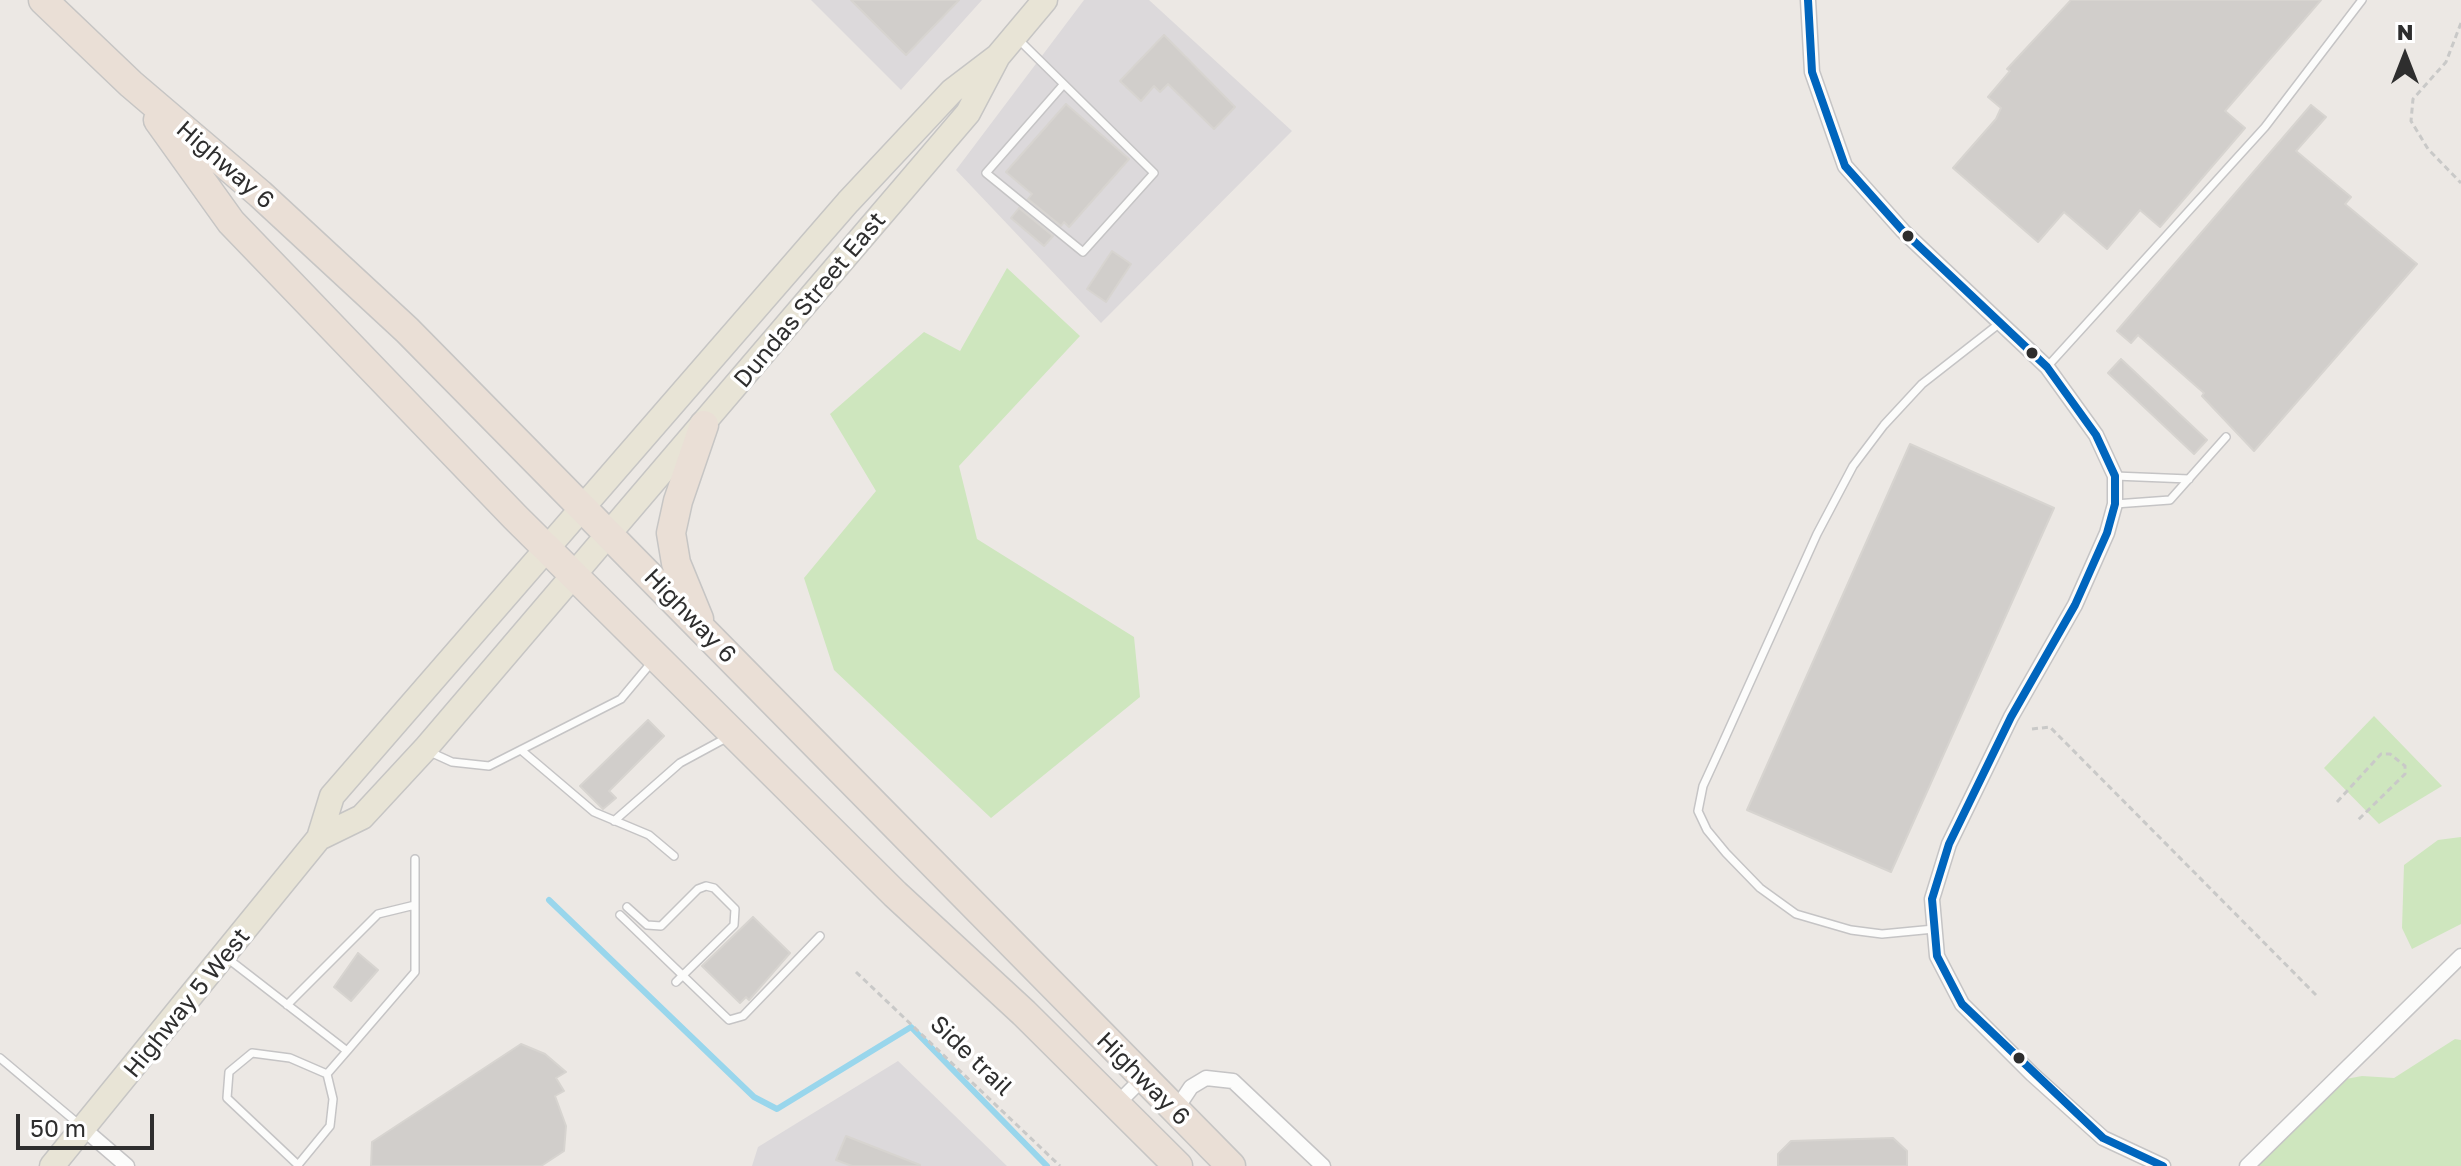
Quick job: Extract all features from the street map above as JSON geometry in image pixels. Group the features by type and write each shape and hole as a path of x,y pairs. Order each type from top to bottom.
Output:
{"highway":[{"name":"Highway 6","path":"43,0 131,84 260,194 407,330 1231,1166"},
{"name":"Highway 6","path":"131,84 231,222 546,548 1178,1166"},
{"path":"704,425 678,501 671,533 676,563 706,634"}],"main road":[{"name":"Dundas Street East","path":"574,574 968,113 998,56 1045,0"},
{"name":"Dundas Street East","path":"546,548 848,202 952,91 998,56"},
{"name":"Highway 5 West","path":"52,1166 319,838 332,796 546,548"},
{"name":"Highway 5 West","path":"319,838 362,817 425,749 574,574"}],"street":[{"path":"1808,0 1812,72 1845,166 1903,231 2047,367 2096,435 2115,476 2115,504 2107,533 2075,605 2011,717 1949,844 1932,899 1937,956 1962,1004 2103,1138 2136,1161 2163,1166"},
{"path":"2247,1166 2461,956"},
{"path":"1174,1111 1191,1087 1206,1078 1233,1081 1323,1166"},
{"path":"1116,1105 1142,1079"},
{"path":"84,1129 127,1166"}],"lane":[{"path":"2047,367 2265,127 2362,0"},
{"path":"1014,36 1154,173 1083,252 986,173 1063,85"},
{"path":"1935,929 1882,934 1838,927 1796,914 1760,888 1726,853 1707,830 1698,811 1703,786 1817,534 1853,466 1884,425 1922,384 2000,323"},
{"path":"2115,504 2170,500 2226,437"},
{"path":"2115,476 2189,479"},
{"path":"425,749 452,762 489,766 621,699 656,658"},
{"path":"614,821 680,763 734,734"},
{"path":"521,750 594,812 649,835 674,856"},
{"path":"327,1074 415,972 415,859"},
{"path":"627,907 647,925 661,926 698,889 706,886 714,888 735,909 734,925 679,979"},
{"path":"287,1005 378,914 415,905"},
{"path":"620,915 679,979 721,1014 736,1021 820,936"},
{"path":"225,957 347,1051"},
{"path":"252,1053 290,1058 327,1074 333,1099 330,1126 298,1165 227,1098 229,1072 252,1053"},
{"path":"0,1058 84,1129"}],"path":[{"path":"2461,23 2446,62 2413,99 2411,121 2428,149 2461,183"},
{"path":"2032,729 2050,727 2316,995"},
{"path":"2337,802 2381,754 2390,754 2405,766 2405,774 2357,821"},
{"name":"Side trail","path":"856,972 1060,1166"}],"shaded area":[{"path":"811,0 982,0 901,90"},
{"path":"1084,0 1149,0 1292,131 1101,323 956,170"},
{"path":"898,1061 1007,1166 752,1166 758,1147"}],"green space":[{"path":"1007,268 1080,336 959,466 977,539 1134,637 1140,697 991,818 834,670 804,578 876,491 830,414 924,332 960,351"},
{"path":"2374,716 2442,786 2379,824 2324,768"},
{"path":"2461,837 2461,924 2412,949 2402,928 2404,865 2438,840"},
{"path":"2455,1039 2461,1040 2461,1166 2255,1166 2335,1081 2362,1076 2394,1078"}],"building":[{"path":"851,0 959,0 906,55"},
{"path":"2071,0 2321,0 2225,111 2245,128 2160,227 2140,210 2107,249 2064,212 2038,242 1953,168 1996,119 2001,108 1988,97 2010,71 2007,69"},
{"path":"1164,35 1235,107 1214,129 1168,84 1160,92 1154,86 1141,101 1120,81"},
{"path":"1066,104 1129,159 1069,227 1064,222 1061,226 1028,199 1032,194 1006,172"},
{"path":"2311,105 2326,117 2296,151 2351,197 2345,204 2417,264 2254,451 2202,396 2204,393 2138,335 2131,343 2117,331"},
{"path":"1019,208 1053,236 1044,246 1011,218"},
{"path":"1112,251 1131,264 1106,302 1087,289"},
{"path":"2121,359 2207,440 2194,454 2108,373"},
{"path":"1910,444 2054,508 1891,872 1747,810"},
{"path":"648,720 664,736 609,791 616,798 603,809 580,786"},
{"path":"753,917 790,953 749,1000 746,997 740,1003 702,966"},
{"path":"358,953 378,970 351,1001 334,987"},
{"path":"521,1044 545,1054 566,1072 556,1078 564,1091 555,1096 566,1126 564,1151 541,1166 371,1166 372,1142"},
{"path":"846,1136 920,1166 852,1166 836,1160"},
{"path":"1893,1138 1907,1151 1907,1166 1778,1166 1778,1154 1791,1141"}],"waterway":[{"path":"549,900 754,1097 777,1109 911,1027 1047,1166"}],"transit line":[{"path":"1808,0 1812,72 1845,166 1903,231 2047,367 2096,435 2115,476 2115,504 2107,533 2075,605 2011,717 1949,844 1932,899 1937,956 1962,1004 2103,1138 2163,1166"}]}
